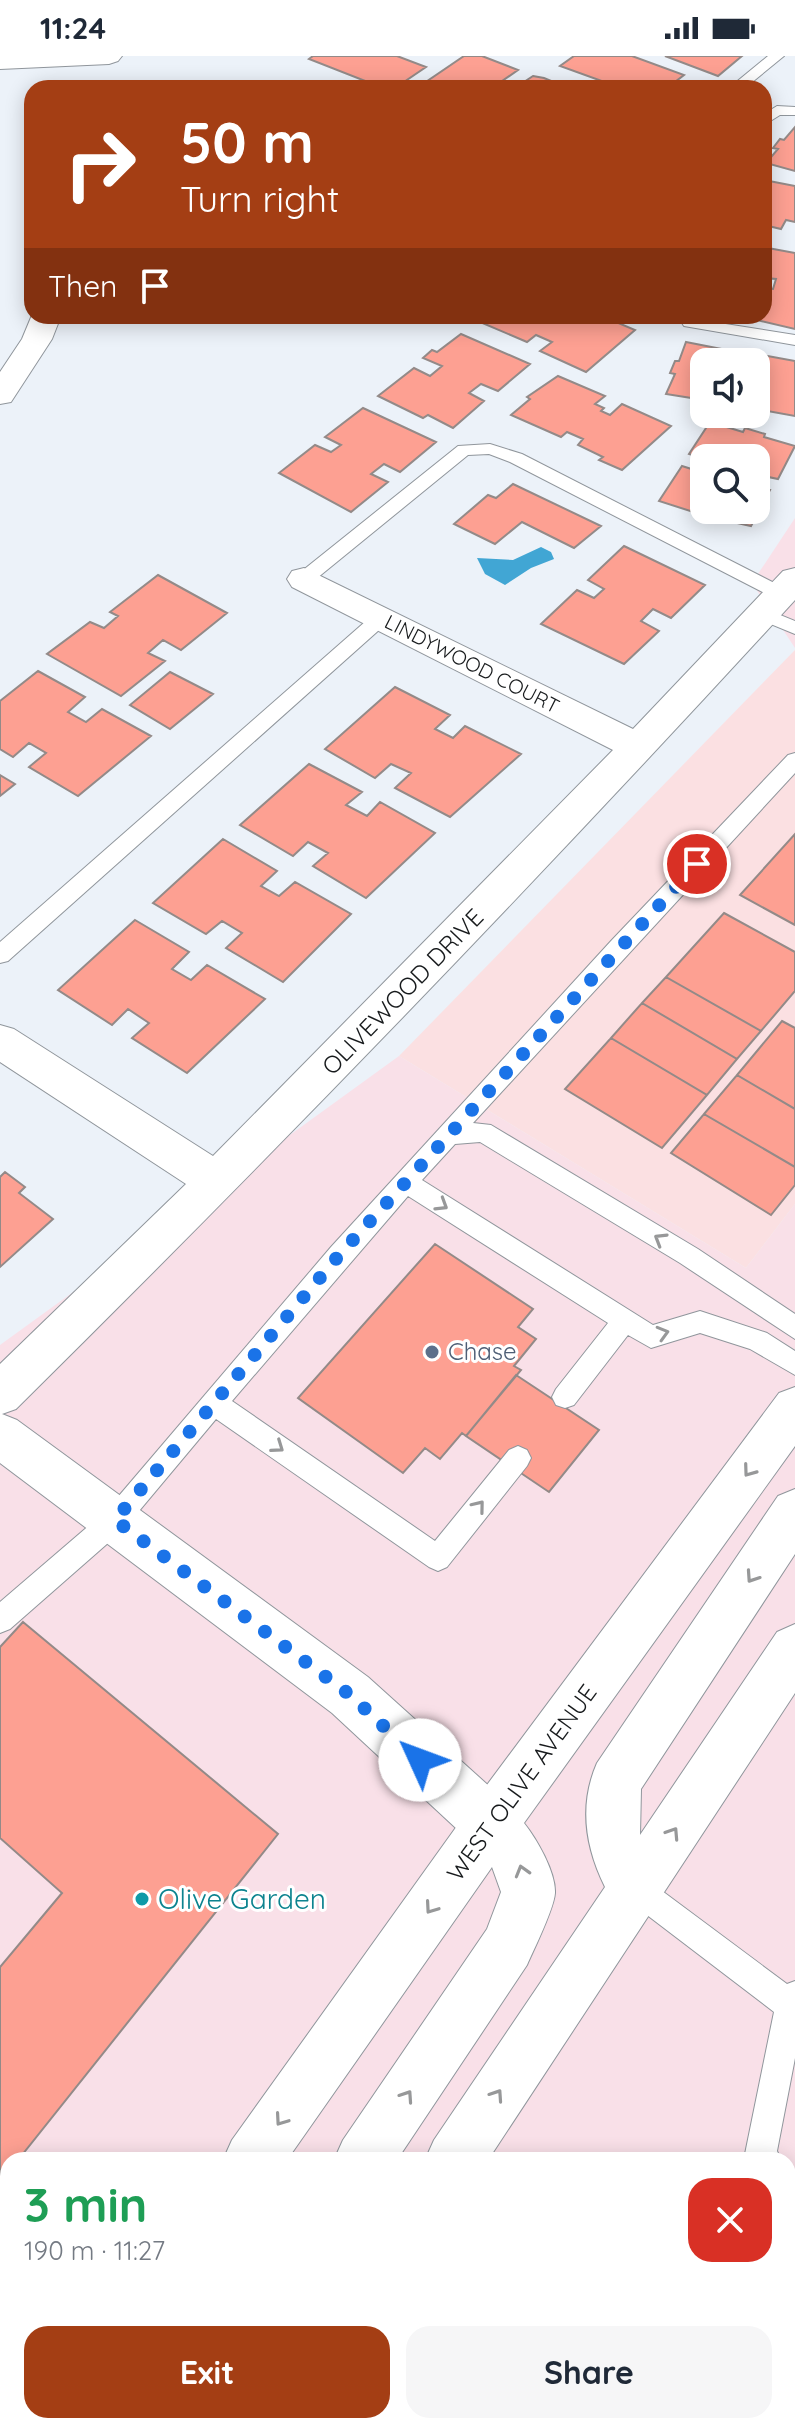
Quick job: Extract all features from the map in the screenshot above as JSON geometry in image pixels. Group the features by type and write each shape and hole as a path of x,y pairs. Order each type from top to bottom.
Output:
{"street":[{"path":"0,61 107,63"},
{"path":"0,395 37,339 43,324"},
{"name":"LINDYWOOD COURT","path":"304,579 639,748"},
{"name":"OLIVEWOOD DRIVE","path":"0,1394 218,1182 639,748 784,604"},
{"path":"0,1041 218,1182"},
{"name":"WEST OLIVE AVENUE","path":"258,2152 491,1824 795,1408"},
{"path":"0,1435 350,1695 491,1824 518,1857 528,1892 508,1946 368,2152"},
{"path":"636,1889 619,1863 611,1833 615,1781 795,1512"},
{"path":"459,2152 795,1649"}],"lane":[{"path":"746,80 777,56"},
{"path":"772,114 777,110 795,111"},
{"path":"696,324 795,340"},
{"path":"304,579 451,459 464,450 490,449 516,458 784,604"},
{"path":"0,955 381,618"},
{"path":"0,1620 115,1520 340,1254 619,947 795,760"},
{"path":"449,1135 483,1132 689,1256 795,1328"},
{"path":"406,1182 651,1337 700,1322 758,1341 795,1364"},
{"path":"565,1397 624,1321"},
{"path":"214,1403 438,1558 518,1458"},
{"path":"636,1889 793,2003 761,2152"}],"shaded area":[{"path":"795,518 795,648 752,583"},
{"path":"795,650 795,1204 746,1268 399,1056"},
{"path":"399,1056 746,1268 795,1204 795,2152 0,2152 0,1345"}],"water":[{"path":"541,547 551,552 554,559 531,568 505,585 485,574 477,558 513,560"}],"building":[{"path":"313,56 397,56 426,67 407,80 363,80 309,59"},
{"path":"464,56 482,56 518,70 504,80 429,80"},
{"path":"574,56 632,56 684,75 677,80 599,80 560,66"},
{"path":"665,56 742,56 718,76"},
{"path":"533,76 549,80 527,80"},
{"path":"795,127 795,171 772,165 772,156 778,149 773,148 780,139 784,140"},
{"path":"772,182 795,186 795,222 786,220 781,229 772,227"},
{"path":"772,249 795,253 795,329 772,324 772,289 776,279 772,279"},
{"path":"485,324 621,324 635,330 586,372 540,351 552,342 536,335 527,342"},
{"path":"461,334 530,364 498,391 481,384 469,393 484,401 453,428 428,415 423,418 378,396 414,368 430,376 442,366 423,358 432,350 437,352"},
{"path":"686,342 717,348 690,348 690,398 666,394 675,374 670,373 675,361 679,361"},
{"path":"770,356 795,361 795,416 770,412"},
{"path":"558,376 605,396 595,404 610,415 622,404 671,426 622,470 599,460 603,457 578,445 583,439 567,432 561,437 511,415 530,399 527,397"},
{"path":"363,408 436,442 400,472 384,464 371,474 388,482 351,512 279,473 315,445 331,452 341,445 325,437"},
{"path":"706,428 730,428 743,432 745,428 795,446 778,479 770,477 770,444 696,444"},
{"path":"682,466 690,469 690,511 659,501"},
{"path":"513,484 601,526 574,548 522,522 495,544 454,524 488,495 496,498"},
{"path":"624,546 705,585 671,618 653,609 641,621 659,631 624,664 541,624 577,590 594,598 604,589 588,580"},
{"path":"158,575 227,613 181,650 163,640 148,653 165,661 121,696 47,654 90,622 104,628 118,616 110,612"},
{"path":"38,671 85,697 68,712 86,722 102,709 151,736 78,796 29,767 46,753 29,743 13,757 0,749 0,701"},
{"path":"170,672 213,694 170,729 130,705"},
{"path":"395,687 450,715 435,729 453,738 465,726 521,754 450,817 395,788 411,773 391,764 375,778 325,749"},
{"path":"309,764 362,792 346,805 367,816 380,802 435,833 366,898 313,866 328,853 308,842 293,856 240,825"},
{"path":"0,775 15,784 0,796"},
{"path":"795,834 795,925 740,895"},
{"path":"223,839 277,871 261,886 279,896 295,882 351,914 283,982 226,948 242,933 222,921 206,934 153,903"},
{"path":"724,913 795,952 795,991 761,1031 666,977"},
{"path":"135,920 189,952 172,969 191,980 207,965 265,999 187,1073 132,1038 149,1023 128,1009 112,1025 58,990"},
{"path":"666,977 761,1031 737,1059 642,1003"},
{"path":"642,1003 737,1059 707,1095 611,1038"},
{"path":"782,1021 795,1028 795,1109 737,1075"},
{"path":"611,1038 707,1095 662,1148 565,1089"},
{"path":"737,1075 795,1109 795,1167 704,1114"},
{"path":"704,1114 795,1167 795,1185 771,1215 671,1153"},
{"path":"5,1172 25,1187 19,1193 53,1219 0,1267 0,1177"},
{"name":"Chase","path":"435,1244 533,1309 518,1327 536,1339 514,1366 521,1370 466,1436 462,1433 440,1459 425,1448 403,1473 298,1398"},
{"path":"516,1375 599,1430 549,1492 466,1436"},
{"name":"Olive Garden","path":"23,1622 278,1834 24,2152 0,2152 0,1967 62,1893 0,1838 0,1647"}],"place":[{"name":"Chase","path":"432,1352"},
{"name":"Olive Garden","path":"142,1899"}],"route":[{"path":"420,1760 350,1695 115,1520 340,1254 697,864"}]}
